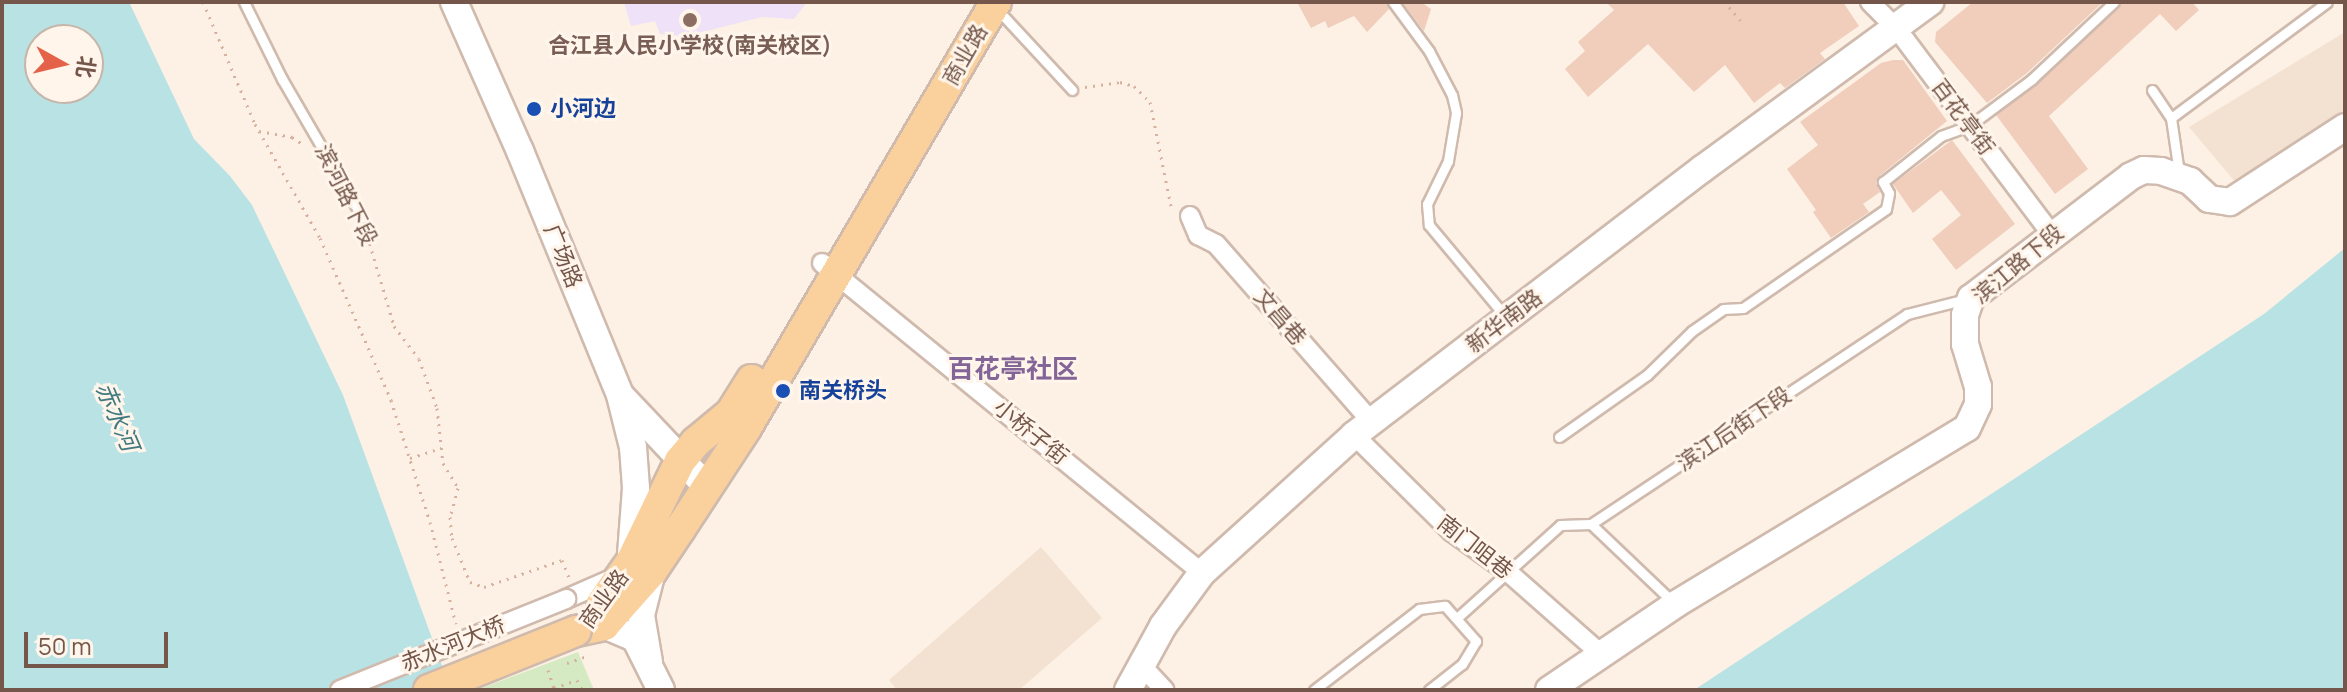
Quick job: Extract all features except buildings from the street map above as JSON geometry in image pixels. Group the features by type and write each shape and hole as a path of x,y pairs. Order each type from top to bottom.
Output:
{"main road":[{"name":"广场路","path":"454,2 520,151 620,395 707,487"},
{"name":"新华南路","path":"1128,690 1163,626 1202,573 1363,428 1702,169 1930,2"},
{"name":"商业路","path":"588,629 635,569 707,487 829,268 990,3"},
{"name":"滨江路下段","path":"1549,690 1676,604 1967,428 1978,404 1978,387 1965,344 1965,315 1971,298 2131,176 2144,170 2179,177 2209,199 2230,202 2345,127"},
{"name":"商业路","path":"635,569 680,461 737,405 829,268"},
{"path":"620,395 633,447 635,569 649,662"},
{"path":"588,629 635,638 661,690"},
{"name":"赤水河大桥","path":"429,690 588,629"}],"street":[{"name":"百花亭街","path":"1870,2 1897,29 2052,235"},
{"name":"文昌巷","path":"1181,215 1198,235 1216,244 1363,428"},
{"name":"小桥子街","path":"829,268 1202,573"},
{"name":"南门咀巷","path":"1363,428 1452,532 1508,572 1601,654"},
{"name":"赤水河大桥","path":"340,690 635,569"},
{"path":"1142,666 1164,690"}],"lane":[{"name":"滨河路下段","path":"244,2 282,79 362,217"},
{"path":"1393,2 1429,51 1452,95 1456,113 1448,161 1427,204 1429,225 1509,319"},
{"path":"1559,437 1647,375 1692,331 1723,309 1743,308 1886,209 1889,193 1883,182 1941,136 1969,126 2032,79 2114,2"},
{"path":"2171,118 2327,2"},
{"path":"990,3 1072,90"},
{"path":"2152,90 2171,118 2179,177"},
{"name":"滨江后街下段","path":"1458,617 1560,525 1591,524 1907,314 1971,298"},
{"path":"1591,524 1676,604"},
{"path":"1314,690 1419,609 1445,606 1458,617 1476,641 1462,664 1429,690"}],"path":[{"path":"203,2 259,131 302,202 391,400 430,522 458,632"},
{"path":"1729,7 1741,21"},
{"path":"1072,90 1120,82 1134,86 1150,102 1181,215"},
{"path":"259,131 292,137 311,150 326,154"},
{"name":"滨河路下段","path":"362,217 394,326 426,373 437,408 443,463 458,488 450,517 452,538 470,582 484,587 562,560 571,597"},
{"path":"409,458 441,448"},
{"path":"582,690 577,680 554,688 547,670 593,654 588,629"}],"shaded area":[{"name":"合江县人民小学校(南关校区)","path":"624,2 807,2 794,19 762,17 686,36 660,34 655,21 631,26"},
{"path":"2345,32 2345,118 2242,190 2189,127"},
{"path":"1041,547 1102,618 1019,690 897,690 889,680"}],"green space":[{"path":"578,652 594,690 477,690"}],"water":[{"name":"赤水河","path":"2,2 129,2 194,139 230,176 252,205 343,395 451,690 2,690"},
{"path":"2345,248 2345,690 1694,690 2264,314"}],"place":[{"name":"合江县人民小学校(南关校区)","path":"690,20"},
{"name":"小河边","path":"534,109"},
{"name":"南关桥头","path":"783,391"}],"district":[{"name":"百花亭社区","path":"1013,369"}]}
